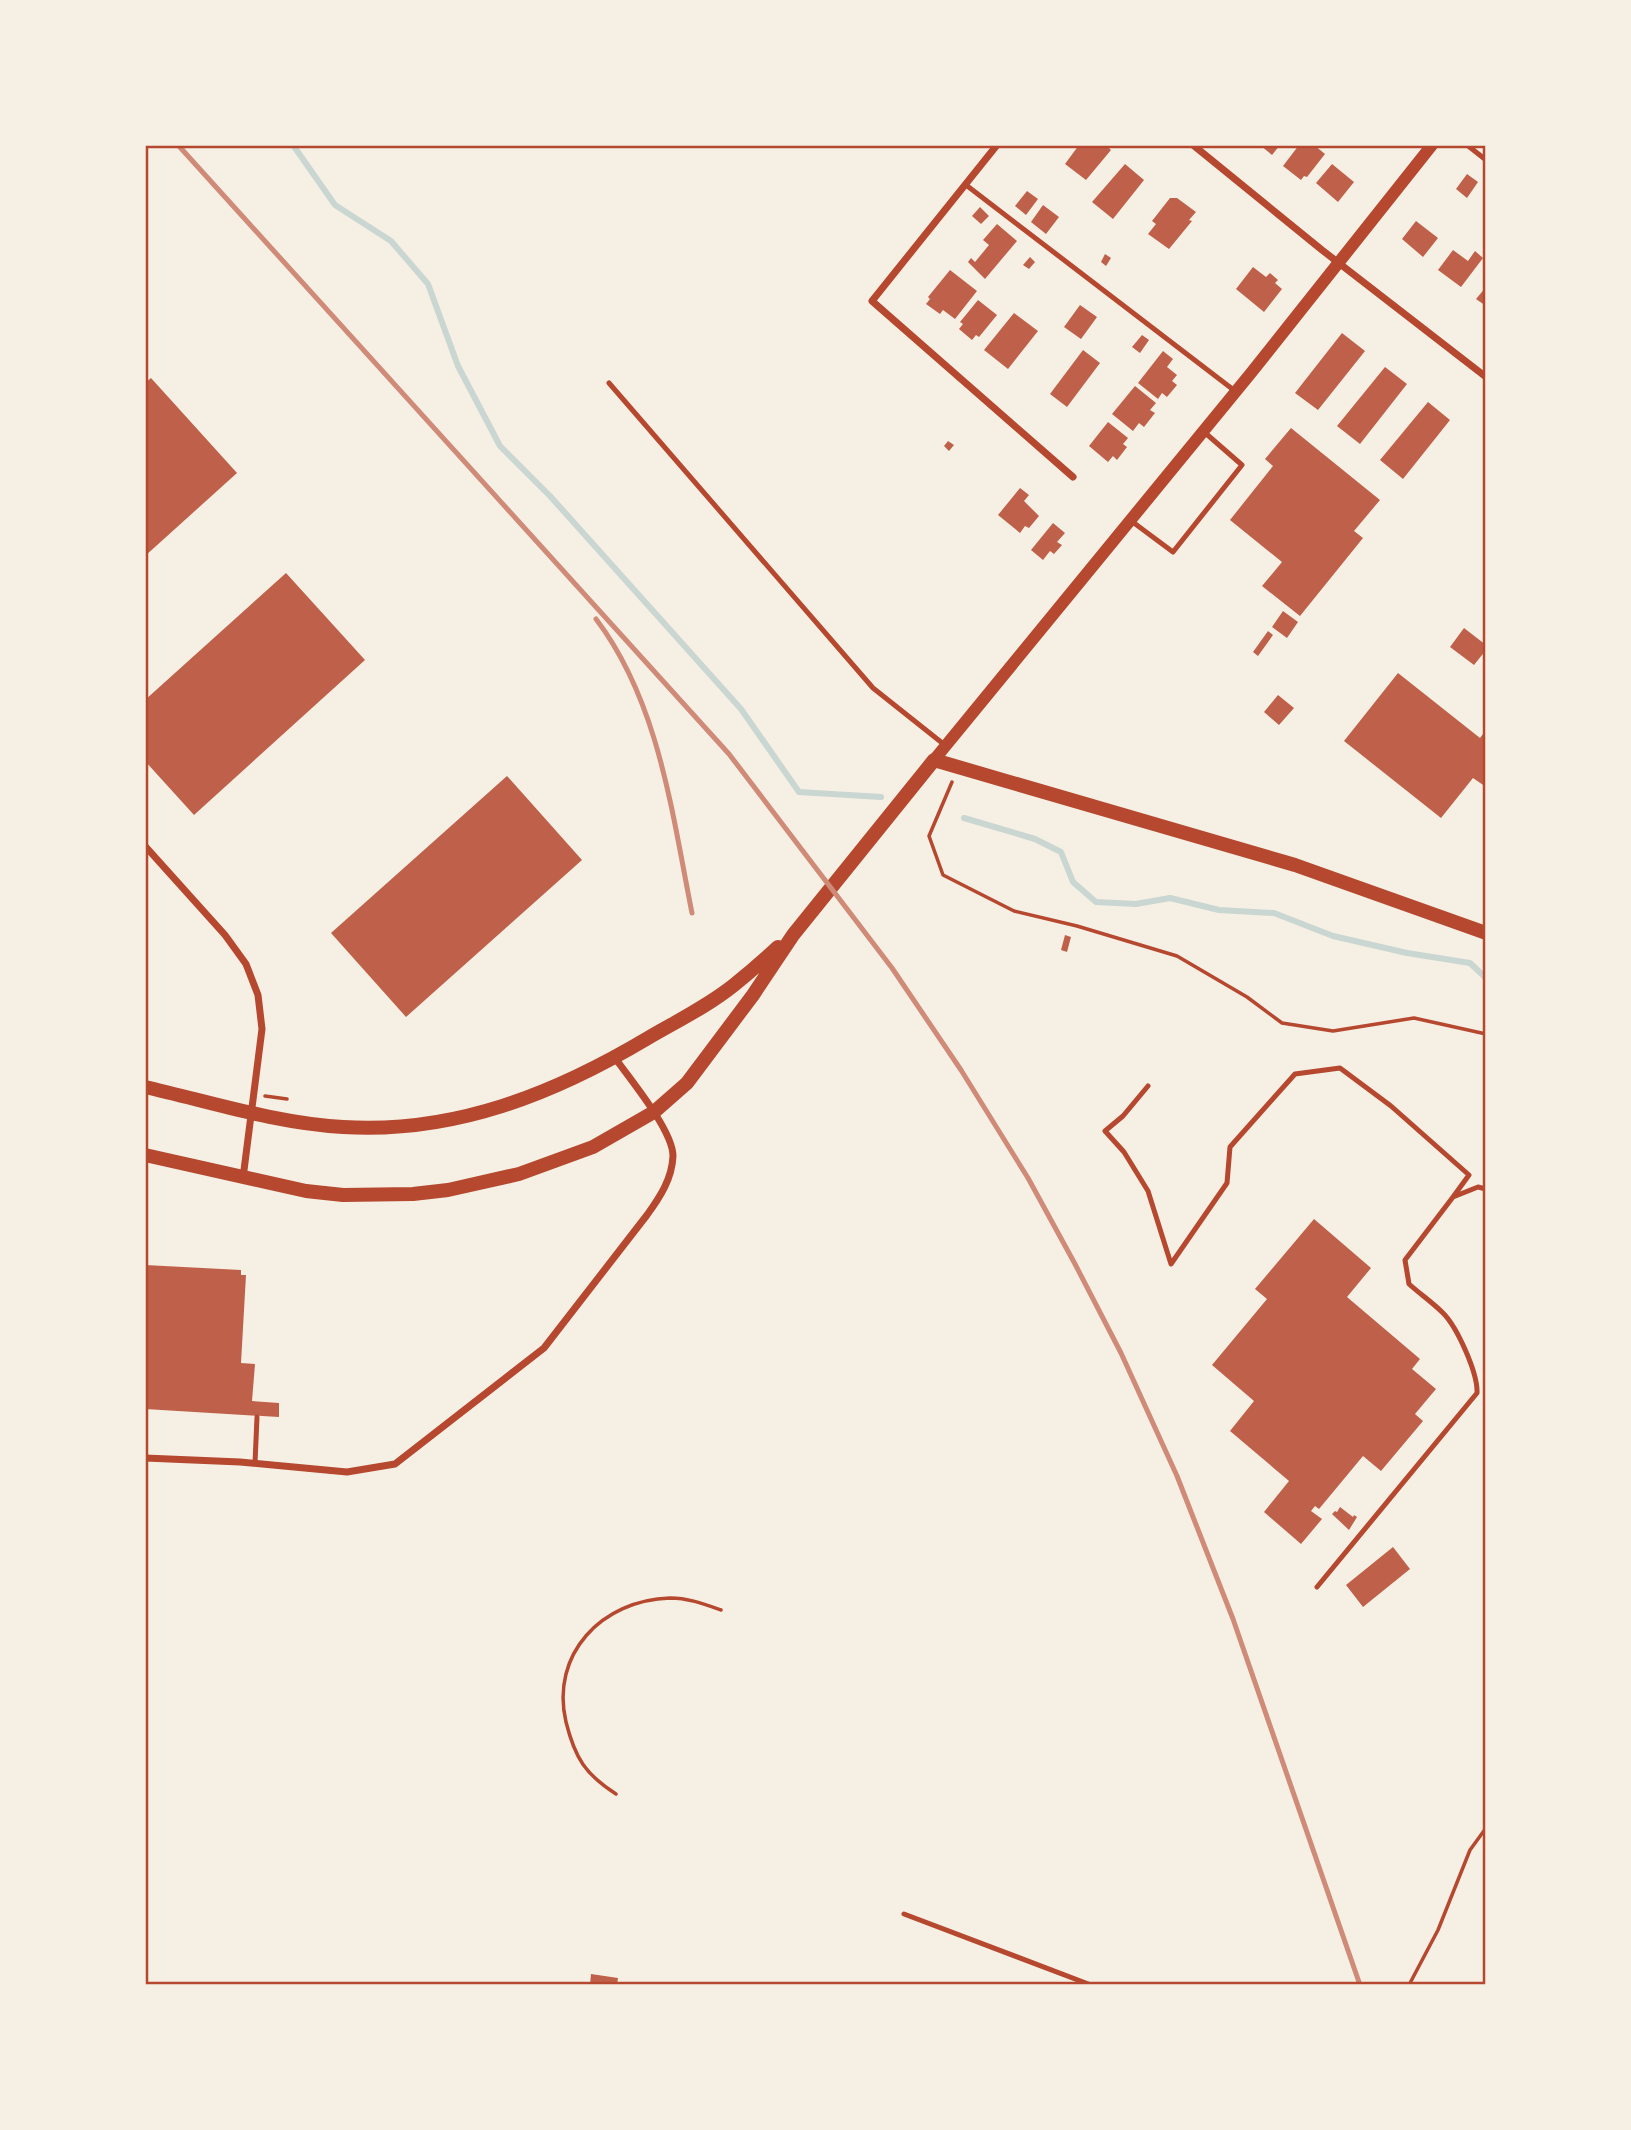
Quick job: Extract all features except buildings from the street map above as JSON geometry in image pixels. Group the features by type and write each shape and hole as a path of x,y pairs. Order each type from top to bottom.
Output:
{"main road":[{"path":"145,1155 306,1191 343,1195 413,1194 449,1190 519,1174 604,1141 654,1112 695,1072 753,995 793,934 934,760 1295,865 1486,933"},
{"path":"145,1087 252,1114 343,1127 377,1128 447,1121 482,1114 526,1100 615,1058 733,986 793,934"}],"street":[{"path":"997,145 872,301 1073,477"},
{"path":"1193,145 1486,377"},
{"path":"934,760 1432,145"},
{"path":"145,846 225,935 246,964 258,995 262,1029 243,1178"},
{"path":"145,1458 347,1472 395,1464 544,1348 662,1194 670,1175 673,1156 668,1136 615,1058"}],"lane":[{"path":"1467,145 1486,160"},
{"path":"966,185 1235,391"},
{"path":"609,383 873,688 946,746"},
{"path":"1130,520 1173,552 1242,465 1203,431"},
{"path":"1148,1086 1123,1116 1105,1131 1124,1152 1148,1191 1171,1264 1227,1183 1230,1147 1295,1074 1340,1068 1391,1106 1469,1175 1405,1260 1409,1284 1443,1313 1451,1324 1478,1381 1477,1393 1317,1587"},
{"path":"1452,1197 1478,1187 1486,1189"},
{"path":"1478,1381 1486,1381"},
{"path":"255,1464 257,1417"},
{"path":"905,1914 1091,1985"}],"path":[{"path":"958,768 929,836 943,875 1002,905 1014,911 1077,926 1177,956 1247,997 1282,1023 1333,1031 1414,1018 1486,1034"},
{"path":"255,1094 287,1099"},
{"path":"616,1794 595,1781 572,1749 562,1707 568,1666 577,1646 605,1616 641,1602 670,1598 695,1601 721,1610"},
{"path":"1409,1985 1438,1930 1470,1850 1486,1828"}],"waterway":[{"path":"293,145 335,205 391,241 428,284 458,366 500,446 550,496 741,709 799,792 881,797"},
{"path":"964,818 1035,839 1061,852 1073,882 1096,902 1136,904 1170,898 1219,910 1274,913 1333,936 1407,953 1470,963 1486,978"}],"railway":[{"path":"178,145 729,754 892,968 961,1070 1028,1178 1075,1264 1121,1353 1177,1476 1233,1619 1360,1985"},
{"path":"596,619 617,651 649,722 669,798 692,913"}]}
